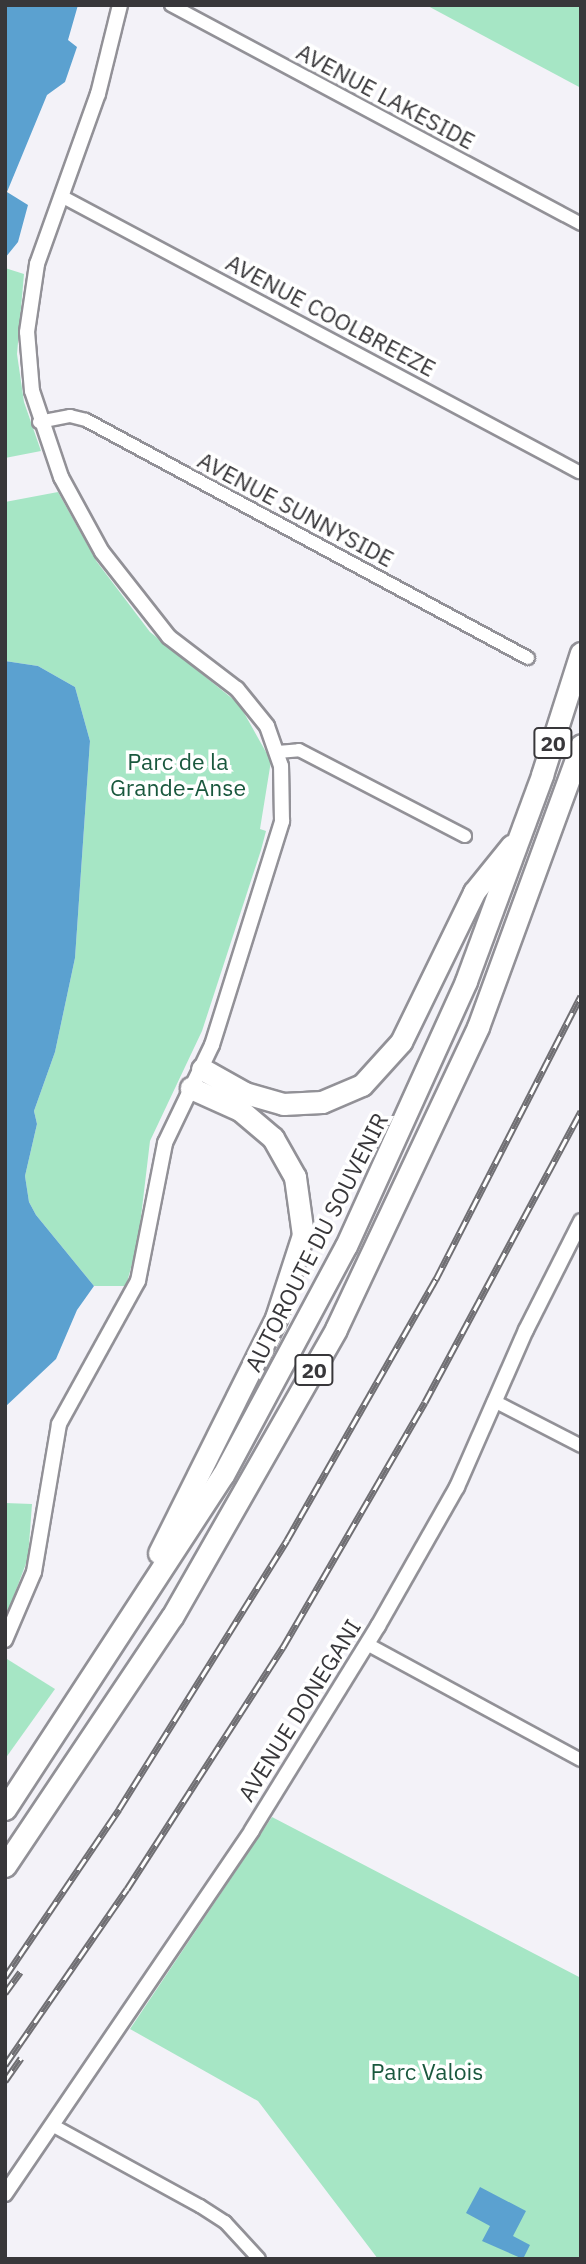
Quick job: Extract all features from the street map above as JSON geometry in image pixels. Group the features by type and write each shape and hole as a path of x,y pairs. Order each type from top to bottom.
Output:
{"highway":[{"name":"AUTOROUTE DU SOUVENIR","path":"5,1809 88,1688 223,1475 327,1284 438,1049 522,832 581,653"},
{"name":"20","path":"5,1866 185,1595 336,1329 478,1027 581,745"},
{"path":"202,1069 245,1093 283,1104 322,1102 362,1085 401,1042 474,892 522,832"},
{"path":"88,1688 239,1398 301,1248 300,1193 282,1150 246,1114 191,1088"}],"street":[{"path":"5,1640 34,1572 59,1424 136,1288 165,1143 202,1069 278,842 282,807 278,752 254,705 169,636 110,564 72,500 39,422 29,376 27,332 40,253 63,197 106,69 120,5"},
{"name":"AVENUE LAKESIDE","path":"171,5 581,224"},
{"name":"AVENUE COOLBREEZE","path":"63,197 579,472"},
{"name":"AVENUE SUNNYSIDE","path":"39,422 69,416 86,420 528,658"},
{"path":"278,752 299,750 465,836"},
{"name":"AVENUE DONEGANI","path":"5,2194 247,1838 367,1644 452,1496 494,1401 576,1245 581,1222"},
{"path":"494,1401 581,1446"},
{"path":"367,1644 581,1760"},
{"path":"52,2125 225,2222 258,2259"}],"green space":[{"path":"426,5 581,5 581,88"},
{"path":"5,268 24,274 17,354 24,402 41,451 5,458"},
{"name":"Parc de la Grande-Anse","path":"58,492 97,562 150,632 239,704 271,761 260,829 266,831 261,850 202,1031 150,1141 138,1242 126,1286 94,1286 36,1215 29,1202 25,1176 37,1124 34,1111 55,1052 75,958 90,741 75,687 38,666 5,661 5,502"},
{"path":"5,1503 32,1504 28,1558 5,1620"},
{"path":"7,1659 55,1689 5,1759 5,1662"},
{"name":"Parc Valois","path":"272,1817 581,1978 581,2259 378,2259 258,2101 130,2029"}],"water":[{"path":"5,5 78,5 68,40 77,47 65,82 47,95 7,192 28,205 18,242 5,258"},
{"path":"5,661 38,666 75,687 90,741 75,958 55,1052 34,1111 37,1124 25,1176 29,1202 36,1215 94,1286 77,1310 56,1359 5,1407"},
{"path":"480,2187 526,2211 513,2236 530,2245 523,2259 482,2241 490,2226 466,2213"}],"railway":[{"path":"5,1977 119,1809 287,1540 436,1279 581,996"},
{"path":"5,2065 127,1889 283,1647 425,1402 581,1111"},
{"path":"5,1993 20,1972"},
{"path":"5,2081 21,2058"}]}
